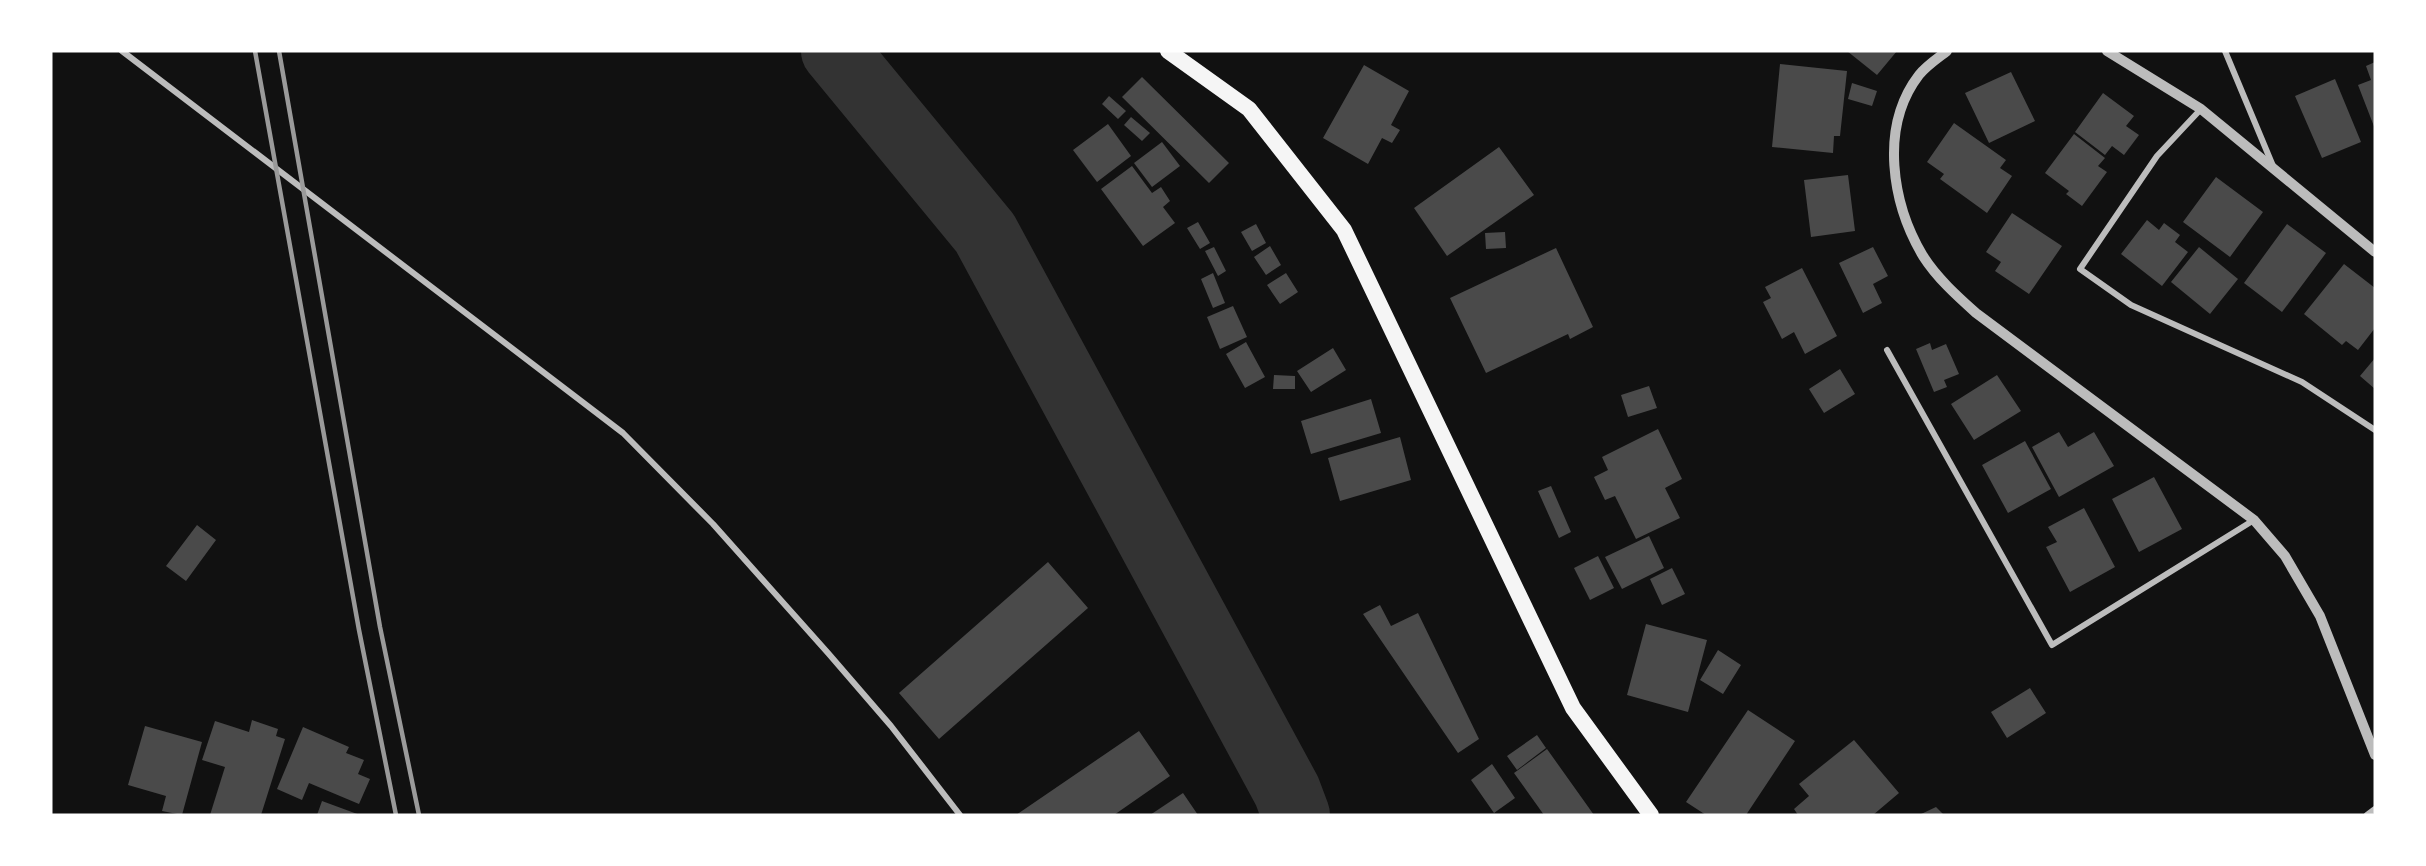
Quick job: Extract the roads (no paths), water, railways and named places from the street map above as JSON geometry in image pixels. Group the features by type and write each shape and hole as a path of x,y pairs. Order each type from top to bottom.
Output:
{"highway":[{"path":"1168,51 1249,109 1344,230 1573,708 1651,815"}],"street":[{"path":"122,51 623,433 713,524 828,653 891,726 960,815"},
{"path":"1947,51 1920,75 1905,103 1896,134 1895,175 1903,215 1924,257 1946,285 1976,313 2254,520 2285,556 2320,616 2375,755"},
{"path":"2107,51 2201,109 2375,252"},
{"path":"2225,51 2276,172"},
{"path":"2201,109 2157,156 2080,269 2131,305 2302,382 2375,430"},
{"path":"1887,350 2052,645 2254,520"},
{"path":"2367,815 2375,809"}],"waterway":[{"path":"835,51 985,233 1287,791 1296,815"}],"railway":[{"path":"255,51 359,630 396,815"},
{"path":"279,51 380,627 419,815"}]}
